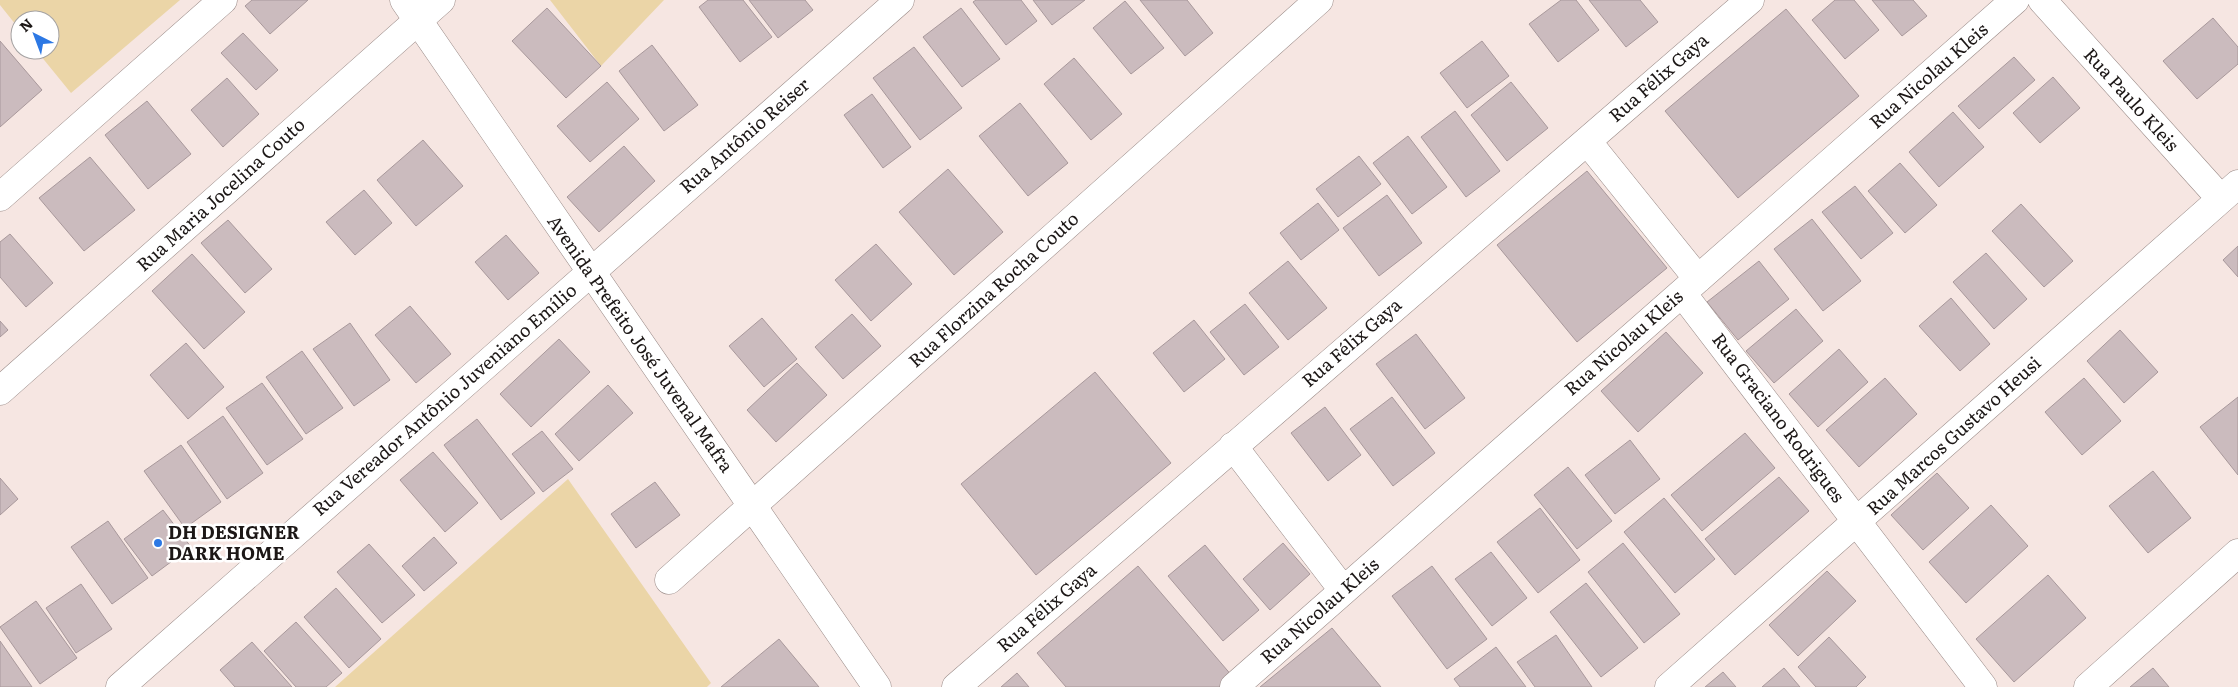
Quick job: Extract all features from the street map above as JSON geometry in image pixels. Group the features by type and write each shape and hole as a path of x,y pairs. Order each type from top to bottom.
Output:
{"street":[{"path":"0,197 223,0"},
{"name":"Rua Maria Jocelina Couto","path":"0,390 411,10 441,0"},
{"name":"Rua Antônio Reiser","path":"591,272 900,0"},
{"name":"Rua Florzina Rocha Couto","path":"669,580 1319,0"},
{"name":"Rua Félix Gaya","path":"956,687 1750,0"},
{"name":"Rua Nicolau Kleis","path":"1234,687 2015,0"},
{"name":"Rua Paulo Kleis","path":"2042,0 2230,192"},
{"name":"Avenida Prefeito José Juvenal Mafra","path":"411,10 877,687"},
{"name":"Rua Graciano Rodrigues","path":"1586,141 1857,521 1983,687"},
{"name":"Rua Marcos Gustavo Heusi","path":"1669,687 2230,192"},
{"name":"Rua Vereador Antônio Juveniano Emílio","path":"120,687 591,272"},
{"path":"1233,446 1343,590"},
{"path":"2088,687 2238,553"}],"shaded area":[{"path":"0,0 180,0 71,93 44,60 60,60 60,10 10,10 10,18 0,5"},
{"path":"550,0 664,0 601,66"},
{"path":"568,479 711,683 707,687 335,687"}],"building":[{"path":"252,0 308,0 270,34 245,6"},
{"path":"708,0 743,0 772,37 740,62 699,7"},
{"path":"749,0 805,0 813,10 778,38"},
{"path":"976,0 1021,0 1037,21 1006,45 973,2"},
{"path":"1033,0 1085,0 1052,25"},
{"path":"1140,0 1187,0 1213,33 1185,56"},
{"path":"1561,0 1576,0 1599,30 1558,62 1529,24"},
{"path":"1589,0 1640,0 1658,22 1626,47"},
{"path":"1835,0 1854,0 1879,30 1845,59 1812,20"},
{"path":"1872,0 1913,0 1927,16 1902,36"},
{"path":"1125,1 1164,48 1131,74 1093,28"},
{"path":"547,8 601,66 566,98 512,41"},
{"path":"961,8 1000,59 962,87 923,37"},
{"path":"1786,9 1859,96 1738,198 1665,111"},
{"path":"2213,18 2238,47 2238,64 2197,99 2163,61"},
{"path":"243,33 278,70 256,90 221,53"},
{"path":"0,41 10,53 10,60 16,60 42,90 0,127"},
{"path":"1482,41 1509,76 1467,108 1440,73"},
{"path":"652,45 698,105 664,131 619,71"},
{"path":"914,47 962,108 920,140 873,78"},
{"path":"2014,57 2035,80 1979,129 1958,106"},
{"path":"1074,58 1122,114 1091,140 1044,84"},
{"path":"2053,77 2080,108 2040,143 2013,113"},
{"path":"227,78 259,114 223,147 191,110"},
{"path":"607,82 639,119 590,162 557,126"},
{"path":"1511,82 1548,128 1507,161 1471,115"},
{"path":"872,94 911,147 883,168 844,115"},
{"path":"147,101 191,154 148,189 105,135"},
{"path":"1020,103 1068,163 1028,196 979,136"},
{"path":"1455,111 1500,171 1466,197 1421,137"},
{"path":"1953,112 1984,147 1939,187 1909,152"},
{"path":"1408,136 1447,187 1412,214 1373,163"},
{"path":"423,140 463,186 416,226 377,180"},
{"path":"624,146 655,181 599,232 567,197"},
{"path":"1359,156 1381,184 1338,217 1316,189"},
{"path":"90,157 135,210 84,251 39,198"},
{"path":"1900,163 1937,205 1905,233 1868,191"},
{"path":"948,169 1003,232 954,275 899,212"},
{"path":"1587,171 1667,268 1577,342 1497,245"},
{"path":"1855,186 1893,233 1861,259 1822,212"},
{"path":"364,190 392,223 355,255 326,222"},
{"path":"1387,195 1422,243 1379,276 1343,228"},
{"path":"1318,203 1339,230 1301,260 1280,233"},
{"path":"2021,204 2073,261 2044,287 1992,231"},
{"path":"1812,219 1861,281 1823,311 1774,249"},
{"path":"228,220 272,269 245,293 201,243"},
{"path":"10,234 53,283 26,307 0,277 0,242"},
{"path":"506,235 539,273 508,300 475,262"},
{"path":"876,244 912,284 871,321 835,280"},
{"path":"2238,246 2238,277 2223,260"},
{"path":"1986,253 2027,299 1994,329 1953,282"},
{"path":"192,254 245,312 204,349 152,291"},
{"path":"1288,261 1327,308 1288,340 1249,293"},
{"path":"1759,261 1789,299 1738,340 1707,302"},
{"path":"1951,298 1990,344 1960,371 1919,326"},
{"path":"1245,304 1279,347 1244,375 1210,332"},
{"path":"410,306 451,354 416,383 375,335"},
{"path":"1796,309 1823,341 1774,383 1746,351"},
{"path":"852,314 881,346 843,379 815,347"},
{"path":"762,318 797,359 764,387 729,346"},
{"path":"1194,320 1225,359 1184,392 1153,353"},
{"path":"0,321 8,330 0,337"},
{"path":"350,323 390,380 354,406 313,349"},
{"path":"2120,330 2158,372 2124,403 2087,361"},
{"path":"1666,332 1703,373 1638,432 1601,391"},
{"path":"1416,334 1465,398 1425,429 1376,364"},
{"path":"559,339 590,372 531,427 500,394"},
{"path":"186,343 224,387 188,419 150,375"},
{"path":"1839,349 1868,382 1818,427 1789,394"},
{"path":"302,351 343,408 306,434 266,377"},
{"path":"797,363 827,395 776,442 747,410"},
{"path":"1095,372 1171,463 1036,575 961,484"},
{"path":"1885,378 1917,414 1859,467 1826,430"},
{"path":"2084,378 2121,421 2082,455 2045,412"},
{"path":"262,383 303,439 267,465 226,408"},
{"path":"608,385 633,413 579,461 555,434"},
{"path":"1392,397 1435,453 1393,486 1350,429"},
{"path":"2238,397 2238,475 2200,427"},
{"path":"1325,407 1361,455 1328,481 1291,433"},
{"path":"223,416 263,473 227,499 187,442"},
{"path":"477,419 535,493 501,520 444,445"},
{"path":"542,431 573,469 543,492 512,454"},
{"path":"1745,433 1775,468 1702,531 1671,495"},
{"path":"1630,440 1660,479 1615,514 1585,475"},
{"path":"181,445 221,502 185,528 144,471"},
{"path":"433,452 478,503 445,532 400,480"},
{"path":"1568,467 1612,521 1577,549 1534,495"},
{"path":"2153,471 2191,518 2148,553 2109,506"},
{"path":"1937,473 1969,508 1923,550 1891,515"},
{"path":"1779,477 1809,511 1735,575 1705,539"},
{"path":"0,478 18,499 0,515"},
{"path":"655,482 680,515 636,548 611,514"},
{"path":"1664,498 1715,559 1675,593 1624,532"},
{"path":"1991,505 2028,546 1966,603 1929,562"},
{"path":"1540,508 1580,560 1538,593 1497,542"},
{"name":"DH DESIGNER DARK HOME","path":"163,510 191,547 152,576 124,539"},
{"path":"108,521 148,578 112,604 71,547"},
{"path":"434,537 457,563 424,591 402,566"},
{"path":"1283,543 1310,574 1270,610 1243,579"},
{"path":"1623,543 1680,614 1644,643 1588,572"},
{"path":"369,544 415,595 382,623 337,572"},
{"path":"1205,545 1259,610 1223,641 1168,576"},
{"path":"1491,552 1527,598 1492,626 1455,579"},
{"path":"1138,566 1233,677 1221,687 1066,687 1037,653"},
{"path":"1432,566 1487,639 1447,669 1392,596"},
{"path":"1827,571 1856,601 1798,656 1769,625"},
{"path":"2048,575 2086,618 2014,682 1976,639"},
{"path":"1586,583 1638,648 1601,677 1550,612"},
{"path":"81,584 112,629 76,653 46,608"},
{"path":"336,588 381,639 349,668 304,617"},
{"path":"36,601 77,658 40,684 0,627"},
{"path":"296,622 342,673 326,687 296,687 264,651"},
{"path":"1332,628 1381,687 1260,687"},
{"path":"1556,635 1592,687 1535,687 1517,662"},
{"path":"1829,637 1866,677 1856,687 1816,687 1798,667"},
{"path":"779,639 819,687 721,687"},
{"path":"0,641 32,687 0,687"},
{"path":"252,642 292,687 235,687 220,670"},
{"path":"1496,647 1526,687 1460,687 1454,679"},
{"path":"1784,668 1800,687 1762,687"},
{"path":"2153,668 2169,687 2130,687"},
{"path":"1723,672 1736,687 1705,687"},
{"path":"1017,673 1029,687 1001,687"}],"place":[{"name":"DH DESIGNER DARK HOME","path":"158,543"}]}
